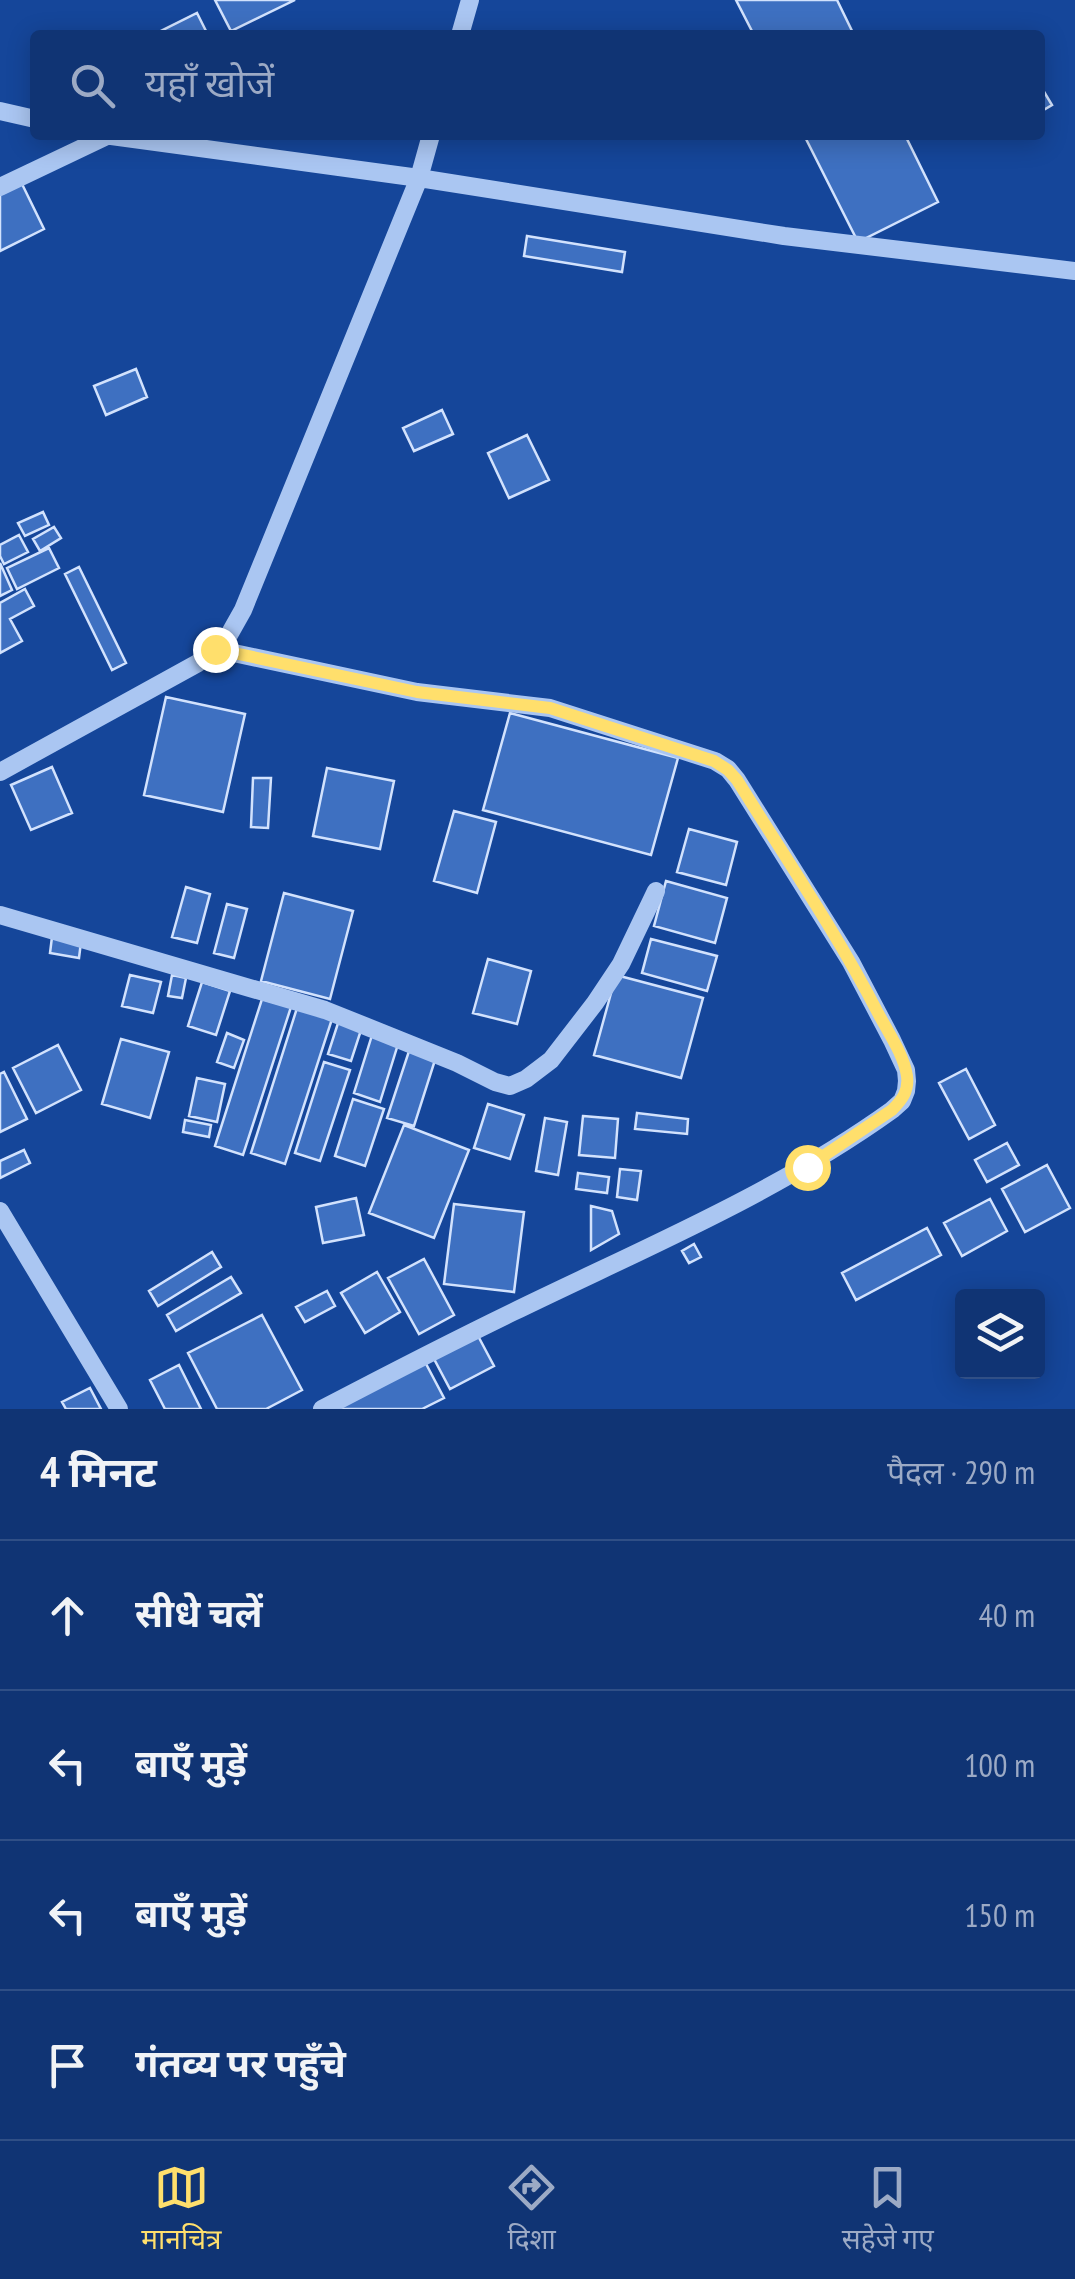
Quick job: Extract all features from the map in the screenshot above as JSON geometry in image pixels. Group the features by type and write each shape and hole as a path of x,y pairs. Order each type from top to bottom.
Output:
{"street":[{"path":"461,30 470,0"},
{"path":"0,111 30,118"},
{"path":"0,187 96,140"},
{"path":"142,140 419,178 784,236 1075,272"},
{"path":"0,772 198,663 225,642 244,610 419,178 430,140"},
{"path":"215,649 417,692 550,708 714,761 737,780 815,901 906,1070 906,1091 892,1110 807,1167 322,1409"},
{"path":"0,915 325,1010 510,1086 550,1060 595,1003 620,964 656,891"},
{"path":"0,1211 118,1409"}],"building":[{"path":"215,0 295,0 233,30"},
{"path":"736,0 837,0 852,30 751,30"},
{"path":"197,13 206,30 163,30"},
{"path":"807,140 907,140 938,202 858,242"},
{"path":"22,184 44,229 0,251 0,195"},
{"path":"527,236 625,252 622,272 524,256"},
{"path":"136,369 147,397 106,415 94,386"},
{"path":"442,410 453,434 414,451 403,428"},
{"path":"527,435 549,480 509,498 488,453"},
{"path":"43,512 49,525 25,536 18,523"},
{"path":"54,527 61,538 40,551 33,539"},
{"path":"19,535 28,552 4,564 0,545"},
{"path":"49,548 59,568 17,589 7,568"},
{"path":"0,563 12,590 0,596"},
{"path":"79,567 126,663 112,670 65,574"},
{"path":"25,589 34,606 10,619 22,641 0,653 0,603"},
{"path":"166,697 245,714 223,812 144,795"},
{"path":"510,713 678,758 651,855 483,810"},
{"path":"52,767 72,813 31,830 11,785"},
{"path":"327,768 394,781 380,849 313,836"},
{"path":"253,778 271,778 268,828 251,827"},
{"path":"454,811 496,822 477,893 434,881"},
{"path":"689,829 737,842 726,885 677,872"},
{"path":"666,881 727,898 715,943 654,926"},
{"path":"186,887 210,894 197,943 172,937"},
{"path":"284,893 353,911 330,999 261,981"},
{"path":"227,904 247,909 234,958 214,953"},
{"path":"52,937 81,942 79,958 50,953"},
{"path":"651,939 717,956 707,991 642,973"},
{"path":"488,959 531,971 517,1024 473,1013"},
{"path":"130,975 161,982 153,1013 122,1006"},
{"path":"172,975 186,978 182,998 168,996"},
{"path":"616,975 703,998 681,1078 594,1055"},
{"path":"202,982 230,991 216,1035 188,1026"},
{"path":"262,999 291,1007 243,1155 215,1146"},
{"path":"297,1008 332,1019 285,1164 251,1153"},
{"path":"339,1020 362,1027 351,1061 328,1054"},
{"path":"373,1032 399,1041 380,1102 354,1093"},
{"path":"227,1033 244,1040 234,1068 217,1062"},
{"path":"121,1039 169,1052 150,1118 102,1104"},
{"path":"58,1045 81,1090 36,1113 13,1068"},
{"path":"409,1051 435,1060 414,1126 387,1118"},
{"path":"324,1062 350,1070 320,1161 295,1153"},
{"path":"966,1069 995,1125 969,1139 939,1083"},
{"path":"4,1072 27,1119 0,1132 0,1074"},
{"path":"197,1078 225,1084 217,1122 189,1116"},
{"path":"353,1099 384,1109 365,1166 335,1156"},
{"path":"488,1104 524,1115 510,1159 474,1148"},
{"path":"637,1113 688,1119 687,1134 635,1129"},
{"path":"583,1116 618,1119 615,1158 579,1155"},
{"path":"545,1118 567,1122 558,1175 536,1171"},
{"path":"185,1120 211,1125 209,1137 183,1132"},
{"path":"404,1125 469,1150 434,1238 369,1213"},
{"path":"1007,1143 1019,1165 987,1182 975,1160"},
{"path":"24,1150 30,1163 0,1178 0,1161"},
{"path":"1047,1165 1070,1208 1025,1232 1002,1189"},
{"path":"620,1169 641,1171 637,1200 617,1197"},
{"path":"578,1173 609,1177 607,1193 576,1189"},
{"path":"356,1198 364,1235 323,1243 316,1207"},
{"path":"990,1199 1007,1231 962,1256 944,1223"},
{"path":"454,1204 524,1212 514,1292 444,1284"},
{"path":"591,1206 612,1211 619,1234 591,1250"},
{"path":"927,1228 941,1255 856,1300 842,1273"},
{"path":"694,1244 701,1257 689,1263 682,1251"},
{"path":"212,1252 221,1267 158,1306 149,1291"},
{"path":"424,1259 454,1315 419,1334 388,1278"},
{"path":"377,1272 400,1312 365,1333 341,1293"},
{"path":"231,1277 241,1293 176,1331 167,1315"},
{"path":"327,1291 335,1306 305,1322 296,1307"},
{"path":"262,1315 302,1390 266,1409 217,1409 188,1353"},
{"path":"477,1334 494,1366 450,1389 433,1357"},
{"path":"424,1360 444,1398 422,1409 342,1409 340,1404"},
{"path":"179,1365 201,1409 165,1409 150,1380"},
{"path":"90,1388 101,1409 66,1409 62,1402"}],"route":[{"path":"215,649 417,692 550,708 689,752 728,770 815,901 906,1070 906,1091 892,1110 807,1167"}]}
